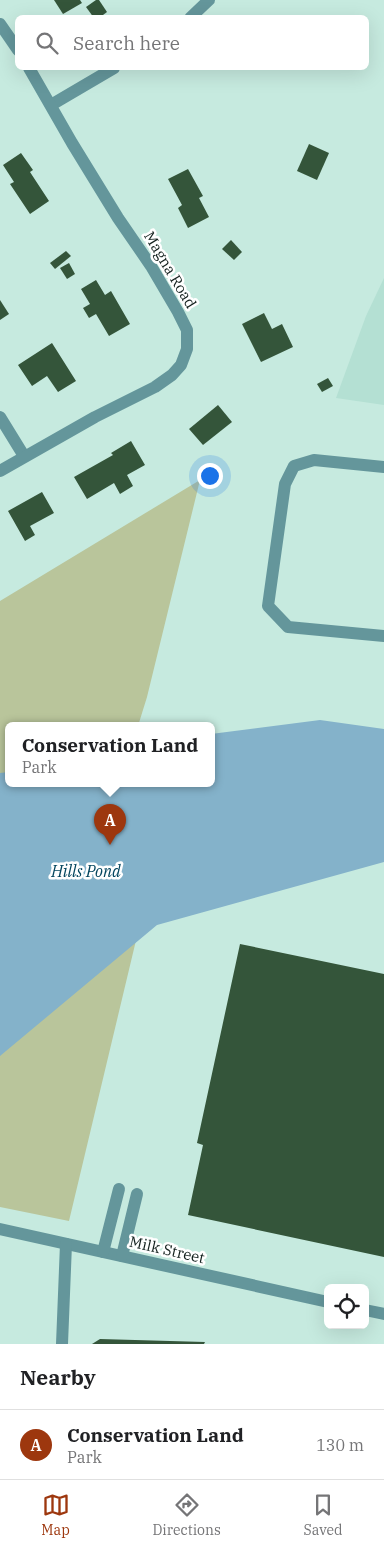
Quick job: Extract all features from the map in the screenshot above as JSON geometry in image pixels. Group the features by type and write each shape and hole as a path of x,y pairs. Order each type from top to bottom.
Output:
{"street":[{"path":"193,15 209,0"},
{"path":"0,24 15,46"},
{"name":"Magna Road","path":"0,471 24,456 155,387 172,376 181,365 187,348 187,330 178,312 151,266 118,218 72,143 30,70"},
{"path":"51,105 111,70"},
{"path":"0,417 24,456"},
{"path":"384,468 314,460 294,466 284,484 268,606 288,627 384,636"},
{"path":"103,1252 119,1189"},
{"path":"122,1256 137,1194"},
{"name":"Milk Street","path":"0,1229 324,1301"},
{"path":"62,1344 66,1244"},
{"path":"369,1311 384,1314"}],"shaded area":[{"path":"384,278 384,405 336,398 366,316"},
{"path":"200,480 139,722 5,722 5,787 215,787 215,784 235,784 204,906 138,932 69,1221 0,1207 0,601"}],"water":[{"name":"Hills Pond","path":"320,720 384,729 384,862 157,925 0,1056 0,773 5,772 5,787 215,787 215,733"}],"building":[{"path":"54,0 80,0 82,3 63,14"},
{"path":"99,0 107,12 103,15 92,15 86,7"},
{"path":"309,144 329,153 317,180 297,171"},
{"path":"21,153 33,170 30,172 49,201 30,214 10,184 14,182 3,165"},
{"path":"188,169 203,196 199,198 209,217 188,228 178,208 182,205 168,179"},
{"path":"231,240 242,252 234,260 222,249"},
{"path":"66,251 71,256 55,269 50,263"},
{"path":"69,263 75,274 67,279 60,268"},
{"path":"96,280 105,295 111,291 130,324 109,336 96,314 89,318 83,308 90,304 81,289"},
{"path":"0,300 9,314 0,320"},
{"path":"264,313 272,329 282,324 293,347 261,362 242,324"},
{"path":"52,343 76,381 58,392 47,376 32,386 18,365"},
{"path":"328,378 333,386 322,392 317,384"},
{"path":"218,405 232,422 203,445 189,429"},
{"path":"131,441 145,465 127,475 133,486 120,494 114,483 87,499 74,477 113,455 111,453"},
{"path":"42,492 54,513 30,526 35,535 25,541 8,511"},
{"path":"240,944 384,974 384,1257 188,1215 203,1145 197,1143"},
{"path":"100,1339 205,1342 204,1344 92,1344"}],"place":[{"name":"Conservation Land","path":"110,845"}]}
